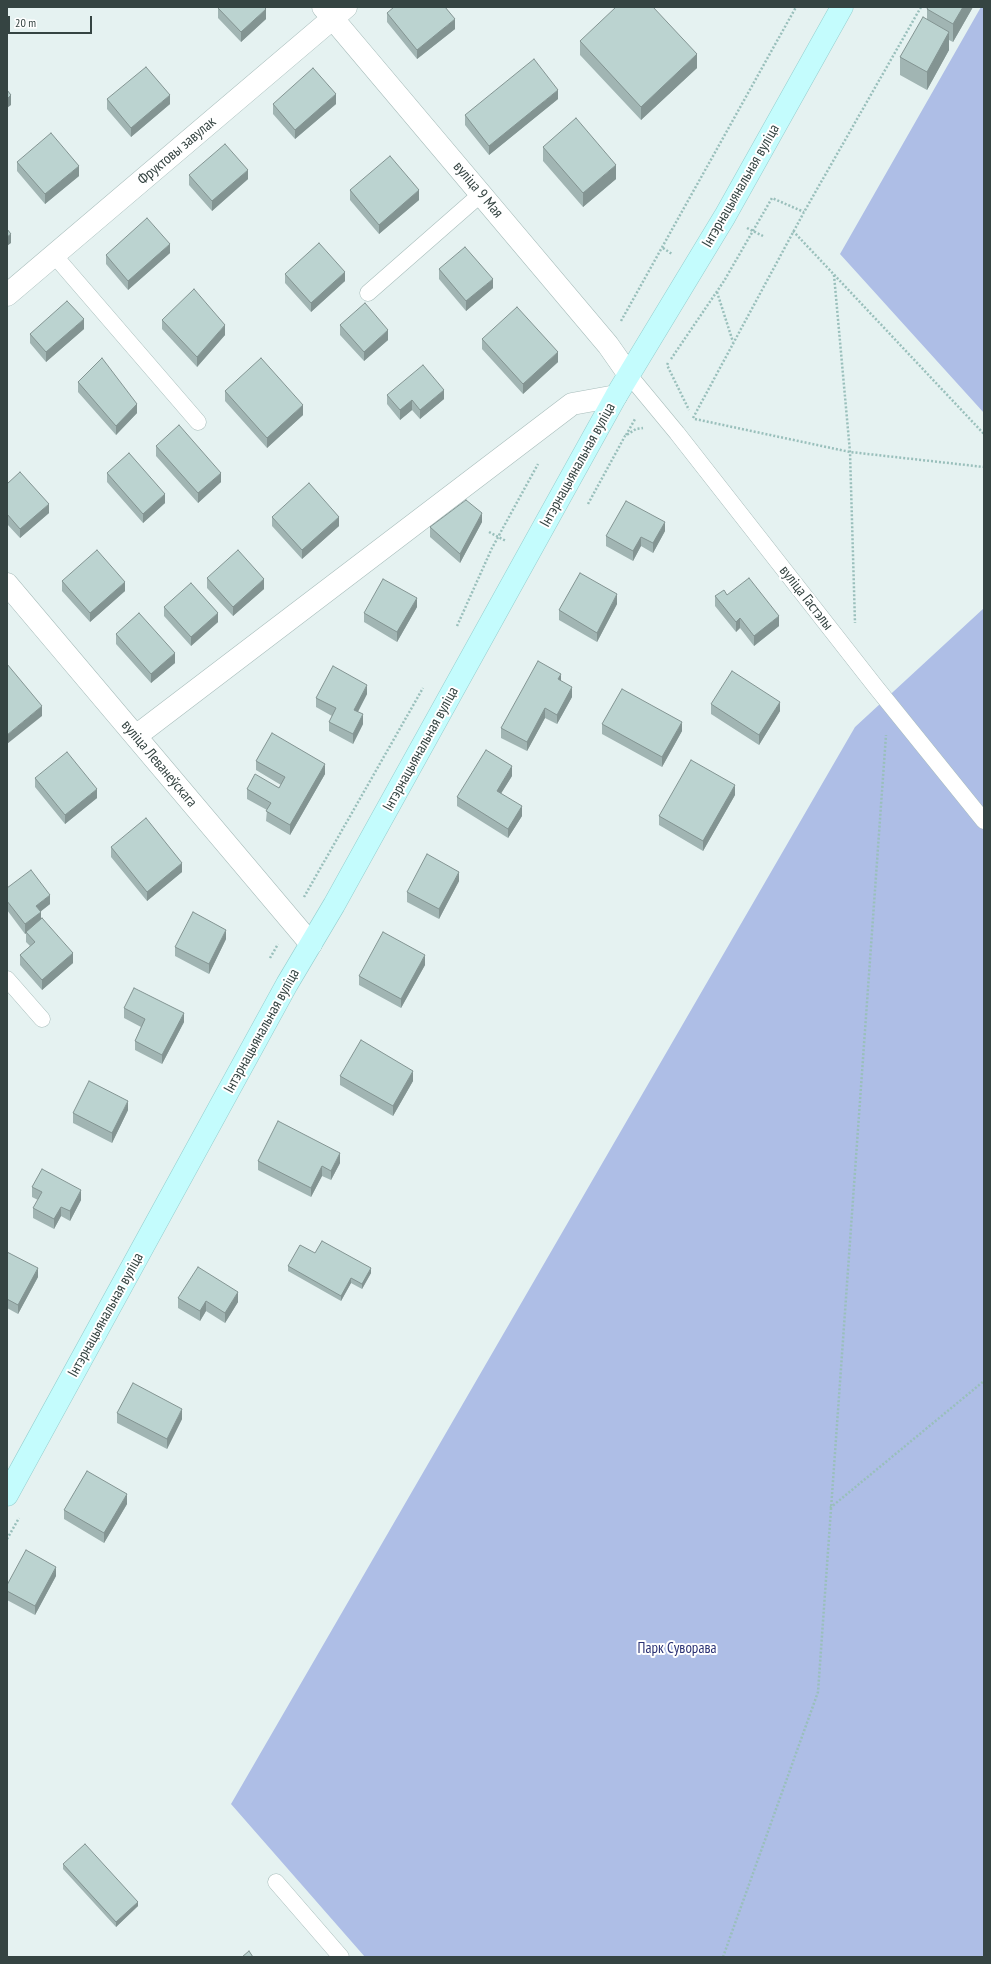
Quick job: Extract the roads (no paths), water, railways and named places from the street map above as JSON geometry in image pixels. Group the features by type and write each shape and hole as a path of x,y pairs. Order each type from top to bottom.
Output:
{"main road":[{"name":"Інтэрнацыянальная вуліца","path":"7,1495 287,984 334,905 616,396 725,216 842,7"}],"street":[{"name":"вуліца 9 Мая","path":"334,11 481,194 608,345 629,375"},
{"name":"Фруктовы завулак","path":"7,295 334,11"},
{"path":"136,736 572,404 616,396"},
{"name":"вуліца Леванеўскага","path":"7,584 311,944"}],"lane":[{"path":"368,293 481,194"},
{"path":"54,255 198,422"},
{"name":"вуліца Гастэлы","path":"629,375 677,433 875,686 984,821"},
{"path":"7,979 42,1019"},
{"path":"276,1882 341,1957"}],"park label":[{"name":"Парк Суворава","path":"677,1649"}]}
